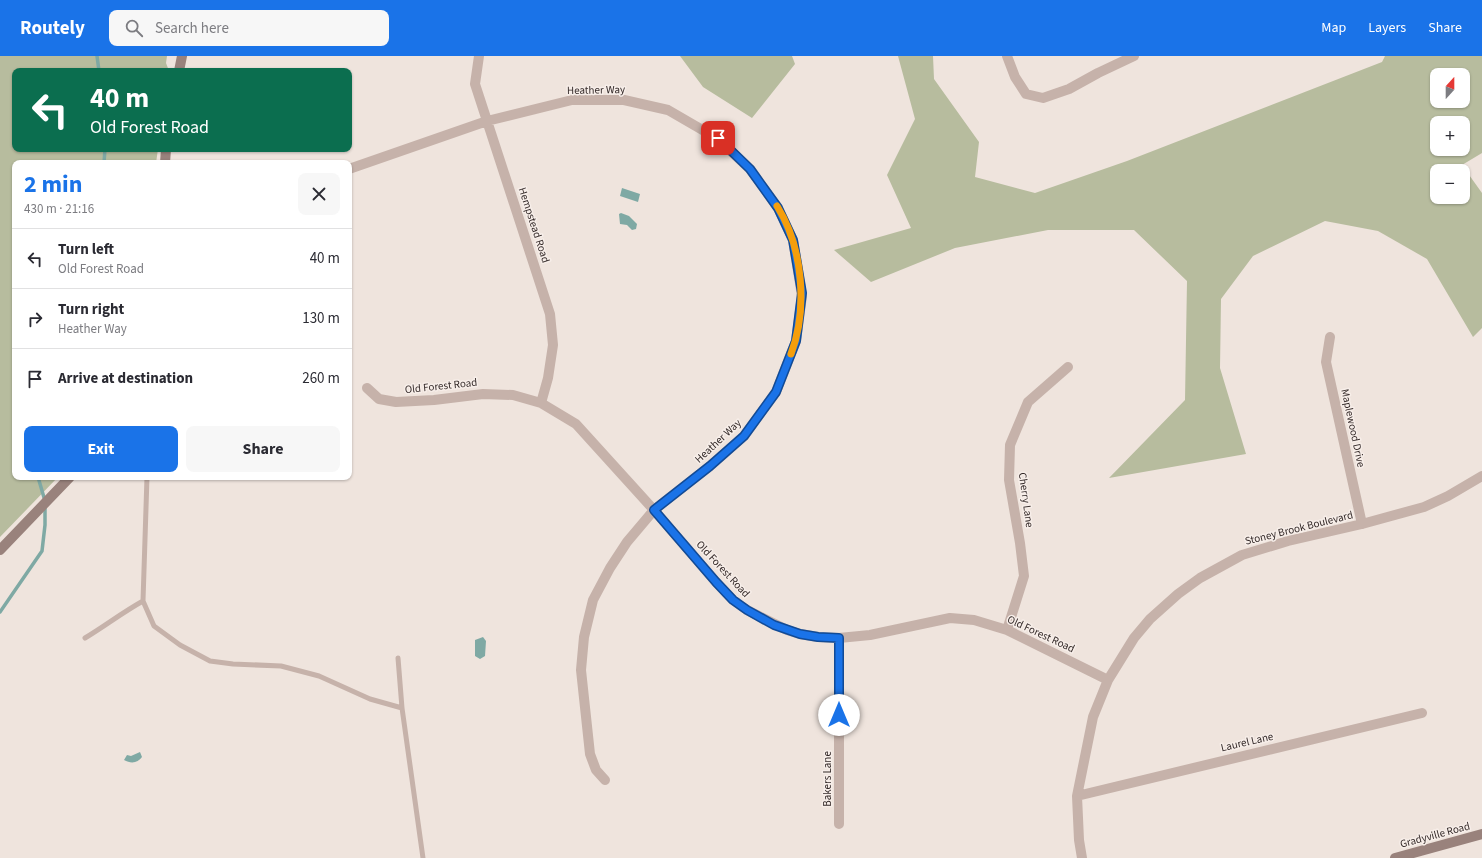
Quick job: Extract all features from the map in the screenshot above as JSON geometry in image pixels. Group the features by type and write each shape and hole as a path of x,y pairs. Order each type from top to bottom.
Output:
{"street":[{"path":"179,68 182,56"},
{"name":"Hempstead Road","path":"480,56 475,84 550,314 553,345 548,378 541,403"},
{"path":"1007,56 1014,77 1026,94 1043,98 1069,90 1098,73 1134,56"},
{"name":"Heather Way","path":"352,168 487,121 572,100 624,100 668,110 718,138 750,169 778,208 793,240 802,296 796,341 776,392 744,436 710,466 654,510 627,542 610,568 593,600 584,637 581,670 590,754 596,770 605,780"},
{"name":"Maplewood Drive","path":"1330,337 1326,362 1362,524"},
{"name":"Cherry Lane","path":"1007,630 1024,576 1009,480 1010,445 1028,402 1068,367"},
{"name":"Old Forest Road","path":"367,388 379,399 396,402 440,400 483,394 513,395 541,403 576,424 733,600 747,610 774,625 800,634 839,638 870,635 950,618 974,620 1007,630 1108,680"},
{"name":"Stoney Brook Boulevard","path":"1082,858 1079,840 1077,796 1093,717 1108,680 1134,638 1150,619 1178,594 1200,578 1242,555 1288,541 1362,524 1424,507 1448,496 1482,476"},
{"path":"0,550 67,480"},
{"name":"Bakers Lane","path":"839,638 839,824"},
{"name":"Laurel Lane","path":"1077,796 1422,713"},
{"name":"Gradyville Road","path":"1395,858 1482,834"}],"lane":[{"path":"147,480 143,601 154,626 180,645 210,661 233,664 281,666 319,676 370,699 402,708"},
{"path":"85,638 107,625 124,611 143,601"},
{"path":"398,658 402,708 424,858"}],"green space":[{"path":"0,56 167,56 166,63 168,68 12,68 12,152 158,152 156,160 12,160 12,480 55,480 0,537"},
{"path":"680,56 792,56 795,64 752,118 703,87"},
{"path":"898,56 933,56 934,79 979,142 975,177 1035,193 1127,161 1382,62 1385,56 1482,56 1482,153 1464,164 1430,164 1430,204 1470,204 1470,176 1482,193 1482,328 1473,337 1427,259 1378,231 1325,221 1253,256 1221,299 1220,368 1246,454 1109,478 1185,400 1187,281 1134,230 1048,230 955,248 871,282 834,250 911,228 887,175 915,119"}],"water":[{"path":"622,188 640,194 638,202 620,196"},
{"path":"621,213 629,216 637,224 636,229 632,230 627,225 620,224 619,214"},
{"path":"483,637 486,641 485,656 480,659 475,656 475,640"},
{"path":"140,752 142,757 136,762 124,760 127,755 131,756"}],"waterway":[{"path":"97,56 99,68"},
{"path":"104,160 105,152"},
{"path":"39,480 45,501"},
{"path":"0,612 42,551 45,525 45,507"}],"slow traffic":[{"path":"777,206 793,240 802,293 796,341 791,354"}],"route":[{"path":"718,138 750,169 778,208 793,240 802,293 796,341 776,392 744,436 710,466 654,510 716,582 733,600 747,610 774,625 800,634 839,638 839,715"}]}
